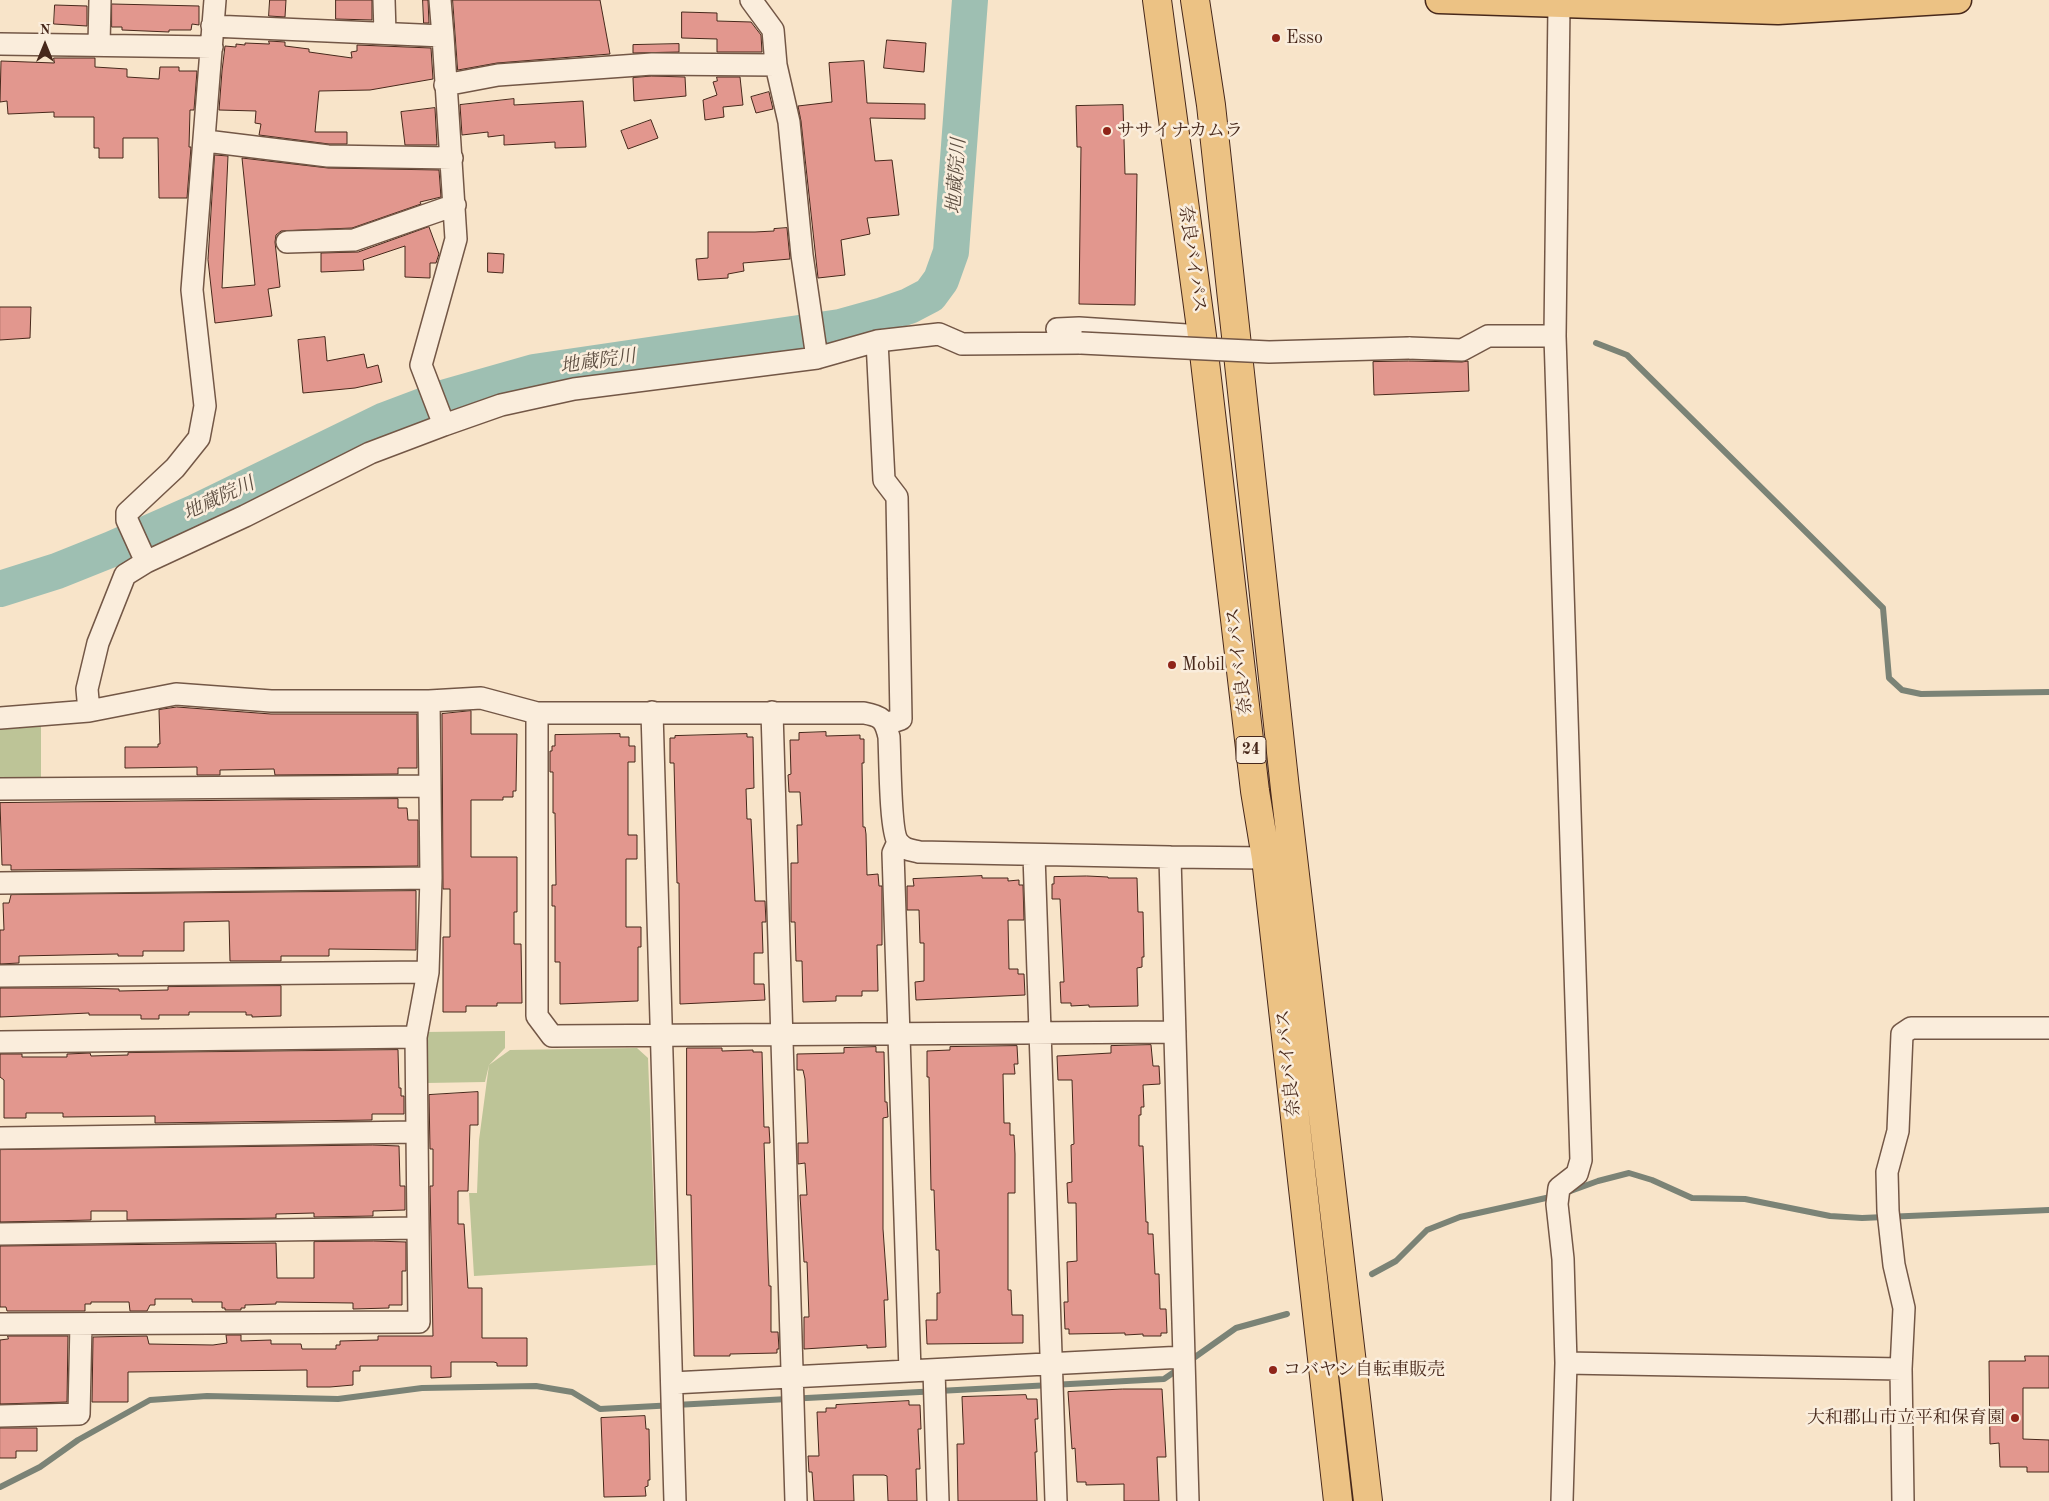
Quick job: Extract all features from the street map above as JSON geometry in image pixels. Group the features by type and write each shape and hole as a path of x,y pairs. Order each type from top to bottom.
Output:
{"highway":[{"name":"奈良バイパス","path":"1157,0 1202,336 1254,781 1266,858 1338,1501"},
{"name":"奈良バイパス","path":"1195,0 1211,105 1284,779 1368,1501"}],"main road":[{"path":"1439,0 1778,11 1958,0"}],"street":[{"path":"98,45 100,0"},
{"path":"143,557 127,520 127,513 175,468 199,438 205,406 192,290 206,141 215,0"},
{"path":"384,0 385,33"},
{"path":"440,0 444,84 452,158 456,239 421,365 443,422"},
{"path":"751,0 773,30 776,65 789,122 816,353"},
{"path":"1559,5 1555,336 1581,1160 1577,1174 1558,1196 1563,1259 1566,1363 1562,1501"},
{"path":"0,44 98,45 212,37 385,33 443,36"},
{"path":"444,84 498,75 652,64 776,65"},
{"path":"206,141 328,156 452,158"},
{"path":"287,242 354,240 455,205"},
{"path":"89,711 87,689 98,643 125,575 143,557 245,516 370,452 443,422 500,405 574,389 816,353 877,341 939,334 1079,328 1202,336"},
{"path":"939,334 962,344 1080,343 1269,352 1409,348 1462,350 1488,336 1555,336"},
{"path":"877,341 884,480 897,497 901,719 886,724"},
{"path":"0,718 89,711 176,694 271,701 429,701 481,698 536,713 864,713 877,715 886,724 889,737 894,826 898,842 906,849 919,852 1034,855 1266,858"},
{"path":"0,1324 419,1322 416,1036 428,972 431,878 429,701"},
{"path":"652,712 675,1501"},
{"path":"772,712 796,1501"},
{"path":"536,713 537,1016 552,1036 1175,1032"},
{"path":"0,789 430,786"},
{"path":"898,842 892,853 900,1034 910,1371"},
{"path":"1034,855 1056,1501"},
{"path":"1170,857 1188,1501"},
{"path":"0,883 431,878"},
{"path":"0,976 428,972"},
{"path":"1903,1501 1902,1369 1904,1308 1894,1265 1889,1220 1887,1172 1898,1131 1902,1034 1911,1028 2049,1028"},
{"path":"0,1042 416,1036"},
{"path":"0,1138 416,1132"},
{"path":"0,1234 417,1228"},
{"path":"0,1416 79,1414 81,1324"},
{"path":"672,1383 1184,1357"},
{"path":"1566,1363 1902,1369"},
{"path":"934,1370 938,1501"}],"green space":[{"path":"41,725 41,778 0,779 0,726"},
{"path":"505,1031 505,1048 489,1065 485,1082 426,1083 425,1032"},
{"path":"637,1048 648,1058 656,1265 474,1276 469,1193 477,1193 479,1140 489,1065 510,1050"}],"building":[{"path":"270,0 286,0 285,17 269,16"},
{"path":"336,0 372,0 372,20 336,19"},
{"path":"423,0 428,0 429,23 424,23"},
{"path":"453,0 600,0 610,54 497,63 458,70"},
{"path":"112,4 199,6 199,25 192,24 191,30 169,30 169,32 122,30 122,27 112,27"},
{"path":"55,5 87,6 87,26 54,24"},
{"path":"682,12 717,13 717,21 751,22 761,35 762,52 717,52 717,39 682,38"},
{"path":"887,40 926,43 924,72 884,68"},
{"path":"269,41 285,42 285,46 309,49 309,52 352,58 351,52 357,51 357,45 431,48 433,79 370,90 319,91 315,132 347,132 347,144 329,144 259,135 261,124 255,123 256,111 219,110 222,71 225,46 236,47 236,44 245,45 245,43 269,44"},
{"path":"679,44 679,52 633,53 633,45"},
{"path":"54,58 95,58 95,67 127,69 127,77 159,79 160,67 179,67 179,71 197,71 194,110 190,110 189,147 191,147 187,198 159,198 158,138 123,138 123,158 99,158 99,148 94,148 94,117 54,117 54,112 8,114 7,101 0,102 1,61 54,63"},
{"path":"864,61 867,103 925,104 925,119 870,118 875,161 892,160 899,215 867,218 870,234 841,240 845,275 818,278 798,106 832,102 829,63"},
{"path":"652,76 685,77 686,96 634,101 633,78"},
{"path":"717,77 740,77 743,105 723,107 724,117 705,120 703,100 717,95 713,82 717,81"},
{"path":"769,92 773,109 756,113 751,97"},
{"path":"514,99 514,105 583,101 586,147 555,148 555,142 504,145 504,135 488,137 488,132 462,135 460,105"},
{"path":"1123,105 1125,174 1137,174 1135,305 1079,304 1081,147 1077,147 1076,106"},
{"path":"435,108 437,145 405,145 401,112"},
{"path":"651,120 658,138 628,149 621,131"},
{"path":"215,155 228,156 222,288 255,285 242,158 328,168 439,170 441,197 420,202 421,204 352,228 281,231 276,235 275,242 280,287 268,289 272,316 215,323 208,260"},
{"path":"429,227 439,254 436,263 430,263 430,278 405,277 405,246 363,260 364,270 321,272 321,253 358,252"},
{"path":"787,228 790,259 743,263 744,271 728,274 728,278 698,280 696,259 708,258 708,232 755,232"},
{"path":"488,253 504,254 503,273 488,272"},
{"path":"0,307 31,307 30,338 0,340"},
{"path":"325,337 327,361 364,354 367,368 378,365 382,382 355,388 303,393 298,340"},
{"path":"1468,361 1469,391 1374,395 1373,362"},
{"path":"177,707 271,714 417,714 417,768 398,768 398,774 275,775 274,769 220,770 220,775 197,775 197,767 125,768 125,747 158,747 158,744 160,744 159,710"},
{"path":"471,711 471,734 517,734 516,791 513,791 513,797 503,797 503,800 471,800 471,857 517,857 517,912 514,912 514,944 521,944 522,1003 497,1003 497,1006 466,1006 466,1012 443,1012 443,937 450,937 450,889 443,889 442,714"},
{"path":"826,732 826,736 860,735 860,739 864,739 864,763 862,763 863,827 865,827 866,834 867,875 878,874 879,886 882,886 882,945 877,945 878,991 862,991 862,996 836,996 836,1001 803,1002 802,961 796,961 795,922 791,922 791,863 798,863 797,825 802,825 800,792 789,792 788,775 791,774 790,740 799,740 799,733"},
{"path":"620,734 620,737 629,737 629,746 635,746 635,762 628,762 628,835 637,835 637,859 626,859 626,927 641,927 641,947 638,947 638,1001 560,1004 560,962 555,962 555,906 552,906 552,885 556,885 555,813 553,813 553,772 550,772 550,751 552,751 552,746 555,746 555,735"},
{"path":"747,734 747,737 753,737 754,788 746,789 747,819 751,819 755,901 765,901 766,922 762,922 763,953 754,953 754,984 764,984 765,1000 680,1004 679,883 677,883 674,763 670,763 670,738 675,738 675,736"},
{"path":"398,799 398,808 407,808 408,820 418,820 418,866 11,870 11,865 2,865 0,803"},
{"path":"982,876 982,878 1008,878 1008,881 1019,880 1019,885 1023,885 1024,920 1008,920 1009,969 1018,969 1018,974 1024,974 1025,995 916,1000 915,982 924,981 924,943 920,943 919,910 907,910 907,886 914,886 913,879"},
{"path":"1054,877 1137,878 1138,912 1143,912 1144,957 1142,957 1142,967 1137,968 1138,1006 1089,1007 1089,1005 1071,1006 1071,1003 1061,1003 1060,982 1064,982 1060,899 1052,899 1052,884 1054,884"},
{"path":"416,891 416,950 329,949 329,956 281,956 281,961 230,961 229,921 184,922 184,951 143,951 143,956 118,956 118,954 19,956 19,963 0,964 0,930 4,930 3,903 9,903 11,895"},
{"path":"281,986 281,1016 252,1017 252,1015 246,1015 246,1012 189,1012 189,1015 159,1015 159,1019 141,1019 141,1015 89,1015 89,1013 0,1017 0,988 119,989 119,991 168,990 168,987"},
{"path":"1151,1045 1153,1066 1159,1066 1160,1084 1143,1085 1144,1107 1141,1107 1141,1115 1139,1115 1139,1146 1143,1146 1146,1222 1148,1222 1148,1234 1153,1234 1155,1274 1159,1274 1160,1309 1166,1309 1167,1333 1161,1333 1161,1336 1125,1335 1125,1333 1069,1334 1069,1329 1065,1329 1064,1302 1068,1302 1067,1262 1077,1261 1076,1203 1068,1203 1067,1183 1072,1182 1071,1145 1074,1144 1072,1080 1058,1080 1057,1056 1111,1053 1111,1046"},
{"path":"1017,1046 1018,1064 1014,1064 1015,1074 1003,1074 1004,1123 1010,1123 1010,1135 1014,1135 1015,1154 1015,1193 1008,1193 1008,1290 1011,1290 1012,1315 1023,1315 1023,1343 927,1344 926,1320 937,1320 937,1293 940,1293 939,1250 936,1250 934,1190 931,1190 927,1051 950,1050 950,1047"},
{"path":"876,1047 876,1052 884,1052 885,1102 887,1102 888,1117 883,1118 883,1229 888,1300 884,1300 886,1347 867,1348 867,1345 804,1349 804,1317 809,1317 807,1262 804,1262 800,1195 807,1195 805,1163 798,1164 798,1143 808,1143 805,1079 803,1070 797,1070 797,1054 844,1053 844,1048"},
{"path":"687,1048 722,1048 722,1051 753,1050 753,1052 762,1052 764,1127 769,1127 770,1143 764,1143 769,1286 771,1286 771,1332 778,1332 779,1349 777,1349 777,1353 694,1356 691,1195 687,1195"},
{"path":"398,1050 399,1088 401,1088 401,1096 404,1096 404,1114 372,1114 372,1120 155,1123 155,1116 63,1117 63,1113 26,1113 26,1118 4,1118 4,1080 0,1077 0,1054 22,1054 22,1057 67,1057 67,1054 90,1053 91,1056 128,1055 128,1053"},
{"path":"478,1092 478,1125 470,1125 468,1191 458,1191 458,1224 464,1224 468,1288 482,1288 482,1338 527,1338 527,1366 497,1366 497,1363 494,1362 451,1362 451,1377 431,1378 431,1366 360,1366 360,1371 353,1371 353,1385 330,1387 307,1387 307,1370 128,1372 128,1402 92,1402 93,1337 147,1336 149,1344 213,1345 227,1343 226,1335 241,1335 241,1341 271,1340 271,1344 301,1344 302,1349 336,1349 336,1345 340,1345 340,1341 378,1340 378,1336 433,1336 430,1186 433,1186 433,1149 430,1149 429,1095"},
{"path":"399,1146 400,1186 405,1186 405,1210 373,1211 373,1216 314,1217 314,1213 276,1214 276,1218 127,1220 127,1211 91,1211 91,1220 0,1222 0,1150"},
{"path":"314,1242 406,1242 406,1271 402,1271 402,1305 389,1305 389,1308 353,1309 353,1303 276,1302 276,1304 245,1305 245,1308 241,1308 241,1310 225,1310 225,1308 222,1308 222,1302 192,1302 192,1299 155,1299 155,1305 150,1305 147,1311 130,1311 129,1302 91,1302 91,1304 85,1304 85,1311 7,1311 6,1307 0,1307 0,1246 276,1243 277,1278 314,1278"},
{"path":"8,1336 68,1336 67,1402 0,1404 0,1340 8,1339"},
{"path":"2025,1356 2049,1356 2049,1388 2023,1388 2023,1439 2049,1440 2049,1472 2027,1472 2027,1467 2000,1467 1999,1443 1990,1444 1989,1361 2025,1361"},
{"path":"1162,1389 1166,1457 1157,1457 1159,1501 1124,1501 1124,1484 1086,1485 1086,1482 1077,1482 1075,1448 1072,1449 1068,1392"},
{"path":"1026,1395 1027,1399 1037,1399 1038,1419 1035,1419 1037,1452 1035,1452 1037,1501 958,1501 957,1444 964,1444 962,1397"},
{"path":"909,1401 909,1405 920,1405 921,1429 918,1429 920,1469 916,1469 917,1501 888,1501 887,1476 853,1475 854,1501 814,1501 812,1472 809,1472 808,1456 819,1456 817,1412 826,1412 826,1408 836,1408 836,1405"},
{"path":"645,1416 646,1429 649,1429 650,1480 648,1480 648,1486 645,1487 646,1496 604,1497 601,1418"},
{"path":"0,1428 37,1428 37,1451 16,1451 16,1458 0,1458"}],"waterway":[{"name":"地蔵院川","path":"0,589 57,571 112,549 196,512 385,420 446,397 534,372 840,327 909,306 930,295 941,280 951,252 970,0"},
{"path":"1596,343 1627,355 1883,608 1889,678 1902,690 1921,694 2049,692"},
{"path":"1565,1193 1598,1181 1629,1173 1652,1180 1692,1198 1745,1199 1830,1216 1862,1218 2049,1210"},
{"path":"1372,1274 1396,1261 1427,1230 1460,1217 1555,1196"},
{"path":"1188,1362 1236,1328 1287,1314"},
{"path":"0,1487 40,1467 78,1440 150,1400 207,1396 338,1399 422,1388 536,1386 572,1392 600,1409 1164,1379 1180,1368"}],"place":[{"name":"Esso","path":"1276,38"},
{"name":"ササイナカムラ","path":"1107,131"},
{"name":"Mobil","path":"1172,665"},
{"name":"コバヤシ自転車販売","path":"1273,1370"},
{"name":"大和郡山市立平和保育園","path":"2015,1418"}]}
